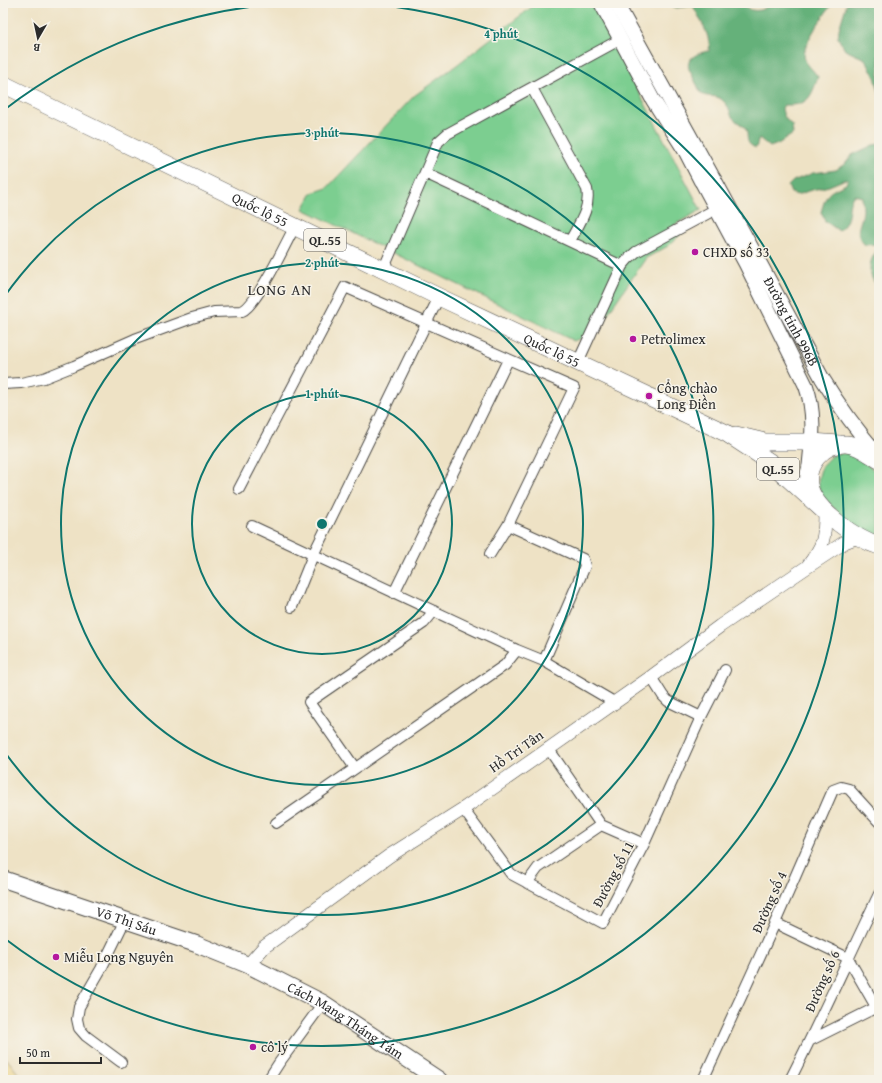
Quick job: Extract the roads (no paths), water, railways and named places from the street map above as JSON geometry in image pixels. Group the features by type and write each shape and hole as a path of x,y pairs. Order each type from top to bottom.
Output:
{"highway":[{"name":"Quốc lộ 55","path":"3,84 384,268 439,297 726,433 770,462 825,512"},
{"name":"Quốc lộ 55","path":"726,433 764,442 847,444 857,446 879,460"},
{"path":"847,444 836,445 826,449 818,456 809,471 810,487 814,497 825,512 858,537 879,546"}],"main road":[{"name":"Đường tỉnh 996B","path":"601,3 653,100 686,152 708,180 716,209 746,264 803,380 811,404 813,426 809,471"},
{"name":"Đường tỉnh 996B","path":"616,3 708,180 822,378 839,406 879,457"},
{"path":"858,537 879,552"},
{"name":"Võ Thị Sáu","path":"3,879 196,944 248,965"},
{"name":"Cách Mạng Tháng Tám","path":"248,965 323,1004 439,1080"}],"street":[{"path":"384,268 438,142 447,134 621,39"},
{"path":"532,88 587,189 589,197 587,206 570,241"},
{"path":"425,173 622,266"},
{"path":"578,362 622,266 628,258 636,252 716,209"},
{"path":"3,384 21,383 44,378 135,339 192,318 214,312 242,311 246,309 258,294 295,226"},
{"path":"239,489 345,287 574,388 508,525 490,554"},
{"path":"292,607 313,556 439,297"},
{"path":"394,593 508,360"},
{"path":"807,567 818,552 823,541 825,512"},
{"path":"508,525 583,559 585,566 544,661"},
{"path":"252,526 313,556 544,661 614,702"},
{"name":"Hồ Tri Tân","path":"248,965 264,947 389,856 463,809 720,626 845,542 858,537"},
{"path":"355,768 309,702 424,623 434,611"},
{"path":"276,823 506,665 517,650"},
{"name":"Đường số 11","path":"463,809 511,874 603,923 644,844 725,670"},
{"path":"650,677 668,701 702,717"},
{"path":"548,748 601,825 644,844"},
{"name":"Đường số 4","path":"703,1080 775,923 833,790 841,787 848,789 879,822"},
{"path":"527,883 538,868 601,825"},
{"name":"Đường số 6","path":"790,1080 811,1040 879,894"},
{"path":"121,1062 86,1036 79,1028 77,1019 79,1007 101,969 125,920"},
{"path":"775,923 848,958 878,1008 811,1040"},
{"path":"268,1080 323,1004"}],"place":[{"name":"CHXD số 33","path":"695,252"},
{"name":"Petrolimex","path":"633,339"},
{"name":"Cổng chào Long Điền","path":"649,396"},
{"name":"Miễu Long Nguyên","path":"56,957"},
{"name":"cô lý","path":"253,1047"}],"district":[{"name":"LONG AN","path":"280,290"}]}
